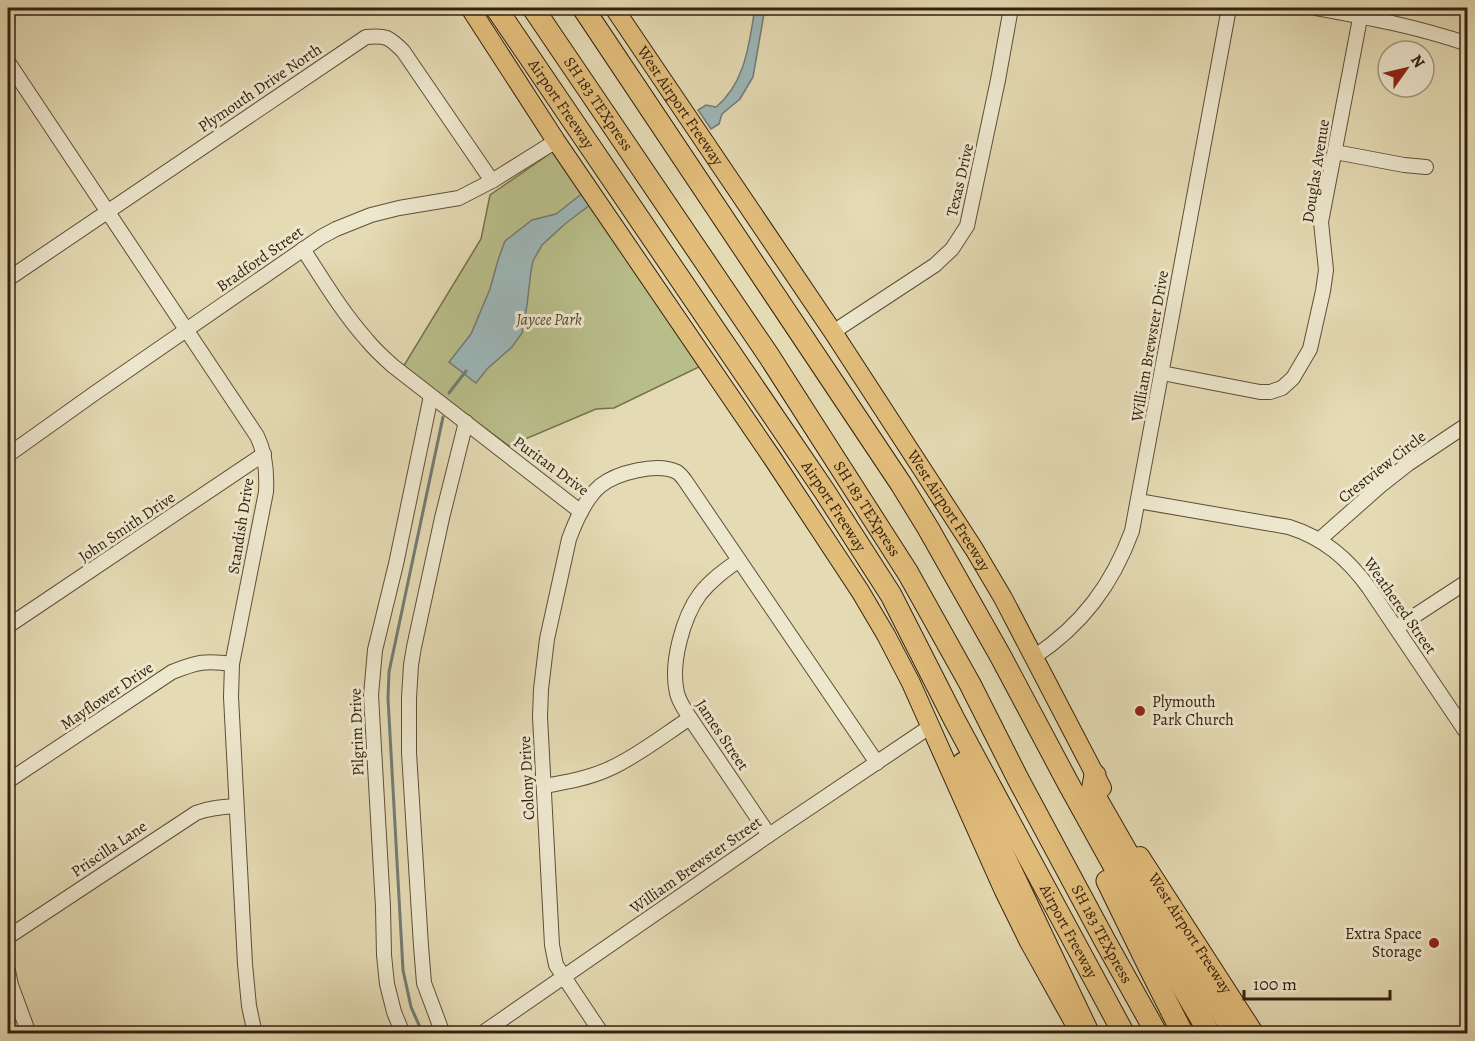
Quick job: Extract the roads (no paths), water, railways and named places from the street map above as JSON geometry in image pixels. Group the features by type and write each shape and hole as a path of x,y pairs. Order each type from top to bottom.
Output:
{"highway":[{"name":"Airport Freeway","path":"496,8 857,541 891,595 954,719 1124,1034"},
{"name":"SH 183 TEXpress","path":"533,8 769,356 908,573 1157,1034"},
{"name":"SH 183 TEXpress","path":"546,8 776,347 909,559 985,695 1102,917 1168,1034"},
{"path":"583,8 901,484 1001,657 1151,933 1210,1032"},
{"path":"954,719 960,756 1000,847 1089,1034"},
{"path":"1095,775 1092,791 1188,958 1235,1034"},
{"path":"1068,783 1096,859 1184,1034"},
{"path":"1040,879 1070,914 1138,1034"}],"main road":[{"path":"470,8 556,141 780,468 860,591 886,635 931,726 1030,944 1080,1034"},
{"name":"West Airport Freeway","path":"614,8 833,332 974,549 1003,598 1118,819 1148,870 1255,1034"}],"street":[{"name":"Texas Drive","path":"833,332 935,265 952,249 967,226 976,192 1011,8"},
{"name":"William Brewster Drive","path":"1034,657 1060,637 1097,599 1116,569 1132,531 1229,8"},
{"path":"1316,8 1361,12 1467,44"},
{"name":"Douglas Avenue","path":"1162,373 1270,392 1282,388 1293,378 1310,349 1326,270 1321,222 1361,12"},
{"name":"Plymouth Drive North","path":"8,279 366,37 377,36 392,40 403,51 492,181"},
{"name":"Standish Drive","path":"8,62 257,436 264,454 266,492 232,664 231,698 245,964 249,1006 255,1032"},
{"name":"Bradford Street","path":"8,455 303,249 336,229 354,221 399,208 459,198 492,181 556,141"},
{"path":"1335,152 1426,167"},
{"name":"Puritan Drive","path":"303,249 367,341 393,366 581,512 587,500 600,486 618,476 655,468 678,472 877,763"},
{"name":"Pilgrim Drive","path":"403,1034 394,1012 387,984 384,955 371,694 375,650 396,564 431,396"},
{"path":"443,1034 424,983 409,753 409,698 414,647 466,422"},
{"name":"Crestview Circle","path":"1319,540 1408,464 1467,424"},
{"name":"John Smith Drive","path":"8,626 264,454"},
{"name":"Weathered Street","path":"1138,501 1289,527 1319,540 1340,554 1356,569 1467,735"},
{"name":"Colony Drive","path":"581,512 569,539 547,639 540,717 552,945 556,965 602,1034"},
{"name":"James Street","path":"739,560 717,576 695,602 683,631 675,683 679,701 769,835"},
{"path":"1396,628 1467,581"},
{"name":"Mayflower Drive","path":"8,782 172,672 201,662 214,661 232,664"},
{"path":"544,786 578,780 610,769 690,718"},
{"name":"William Brewster Street","path":"481,1034 931,726"},
{"name":"Priscilla Lane","path":"8,937 196,813 206,809 236,806"},
{"path":"8,971 29,1034"},
{"path":"240,1034 255,1032"}],"water":[{"path":"755,8 765,8 753,77 740,99 722,114 719,124 711,129 698,110 706,105 716,107 734,86 740,74 751,35"},
{"path":"584,192 591,204 542,245 533,261 522,333 512,347 487,369 476,383 449,362 471,334 490,289 505,241 532,220 556,214"}],"waterway":[{"path":"449,393 466,371"},
{"path":"423,1034 411,1007 403,970 388,698 389,672 443,417"}],"place":[{"name":"Plymouth Park Church","path":"1140,711"},
{"name":"Extra Space Storage","path":"1434,943"}],"park label":[{"name":"Jaycee Park","path":"549,320"}]}
